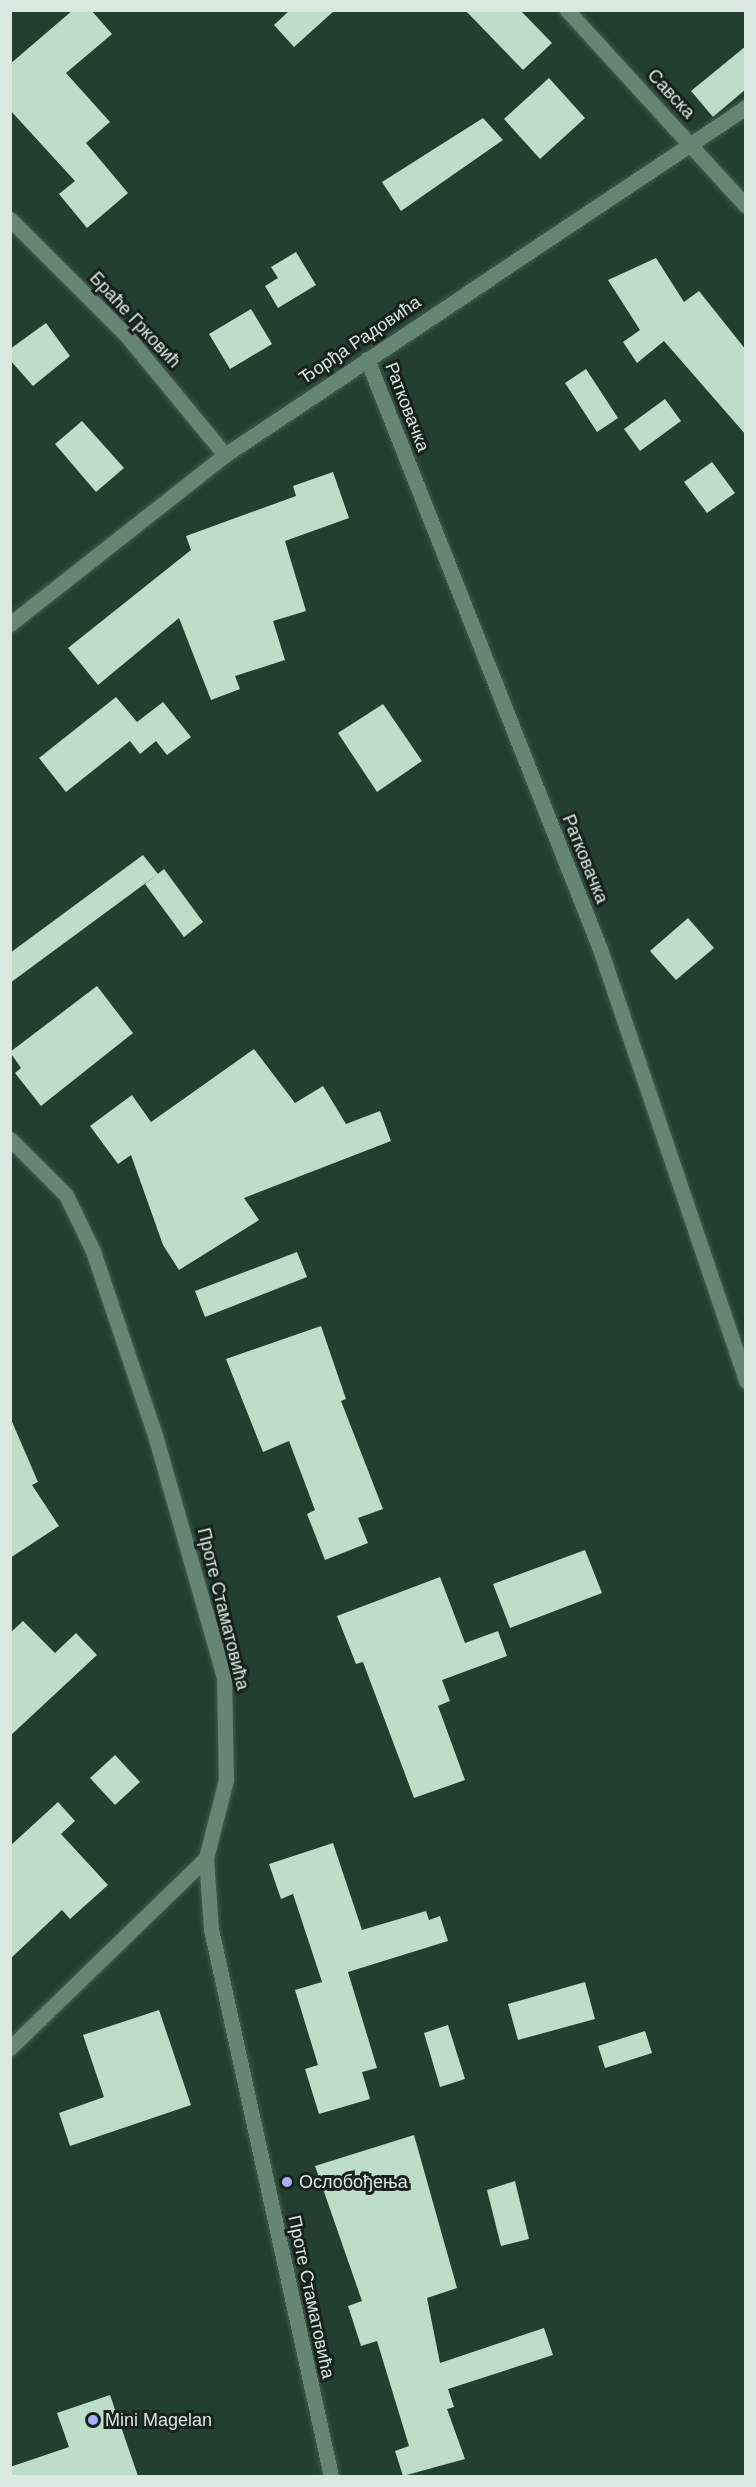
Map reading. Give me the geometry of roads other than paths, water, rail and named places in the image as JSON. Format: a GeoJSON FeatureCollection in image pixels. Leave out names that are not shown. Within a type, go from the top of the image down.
{"type":"FeatureCollection","features":[{"type":"Feature","properties":{"kind":"street","name":"Савска"},"geometry":{"type":"LineString","coordinates":[[567,10],[746,206]]}},
{"type":"Feature","properties":{"kind":"street","name":"Ђорђа Радовића"},"geometry":{"type":"LineString","coordinates":[[10,624],[225,454],[746,106]]}},
{"type":"Feature","properties":{"kind":"street","name":"Браће Грковић"},"geometry":{"type":"LineString","coordinates":[[10,219],[127,336],[225,454]]}},
{"type":"Feature","properties":{"kind":"street","name":"Ратковачка"},"geometry":{"type":"LineString","coordinates":[[367,359],[600,949],[746,1381]]}},
{"type":"Feature","properties":{"kind":"street","name":"Проте Стаматовића"},"geometry":{"type":"LineString","coordinates":[[10,1139],[66,1195],[93,1251],[155,1435],[221,1667],[228,1744],[206,1858],[221,1979],[332,2476]]}},
{"type":"Feature","properties":{"kind":"street"},"geometry":{"type":"LineString","coordinates":[[10,2048],[206,1858]]}},
{"type":"Feature","properties":{"kind":"place","name":"Ослобођења"},"geometry":{"type":"Point","coordinates":[287,2182]}},
{"type":"Feature","properties":{"kind":"place","name":"Mini Magelan"},"geometry":{"type":"Point","coordinates":[93,2420]}}]}
